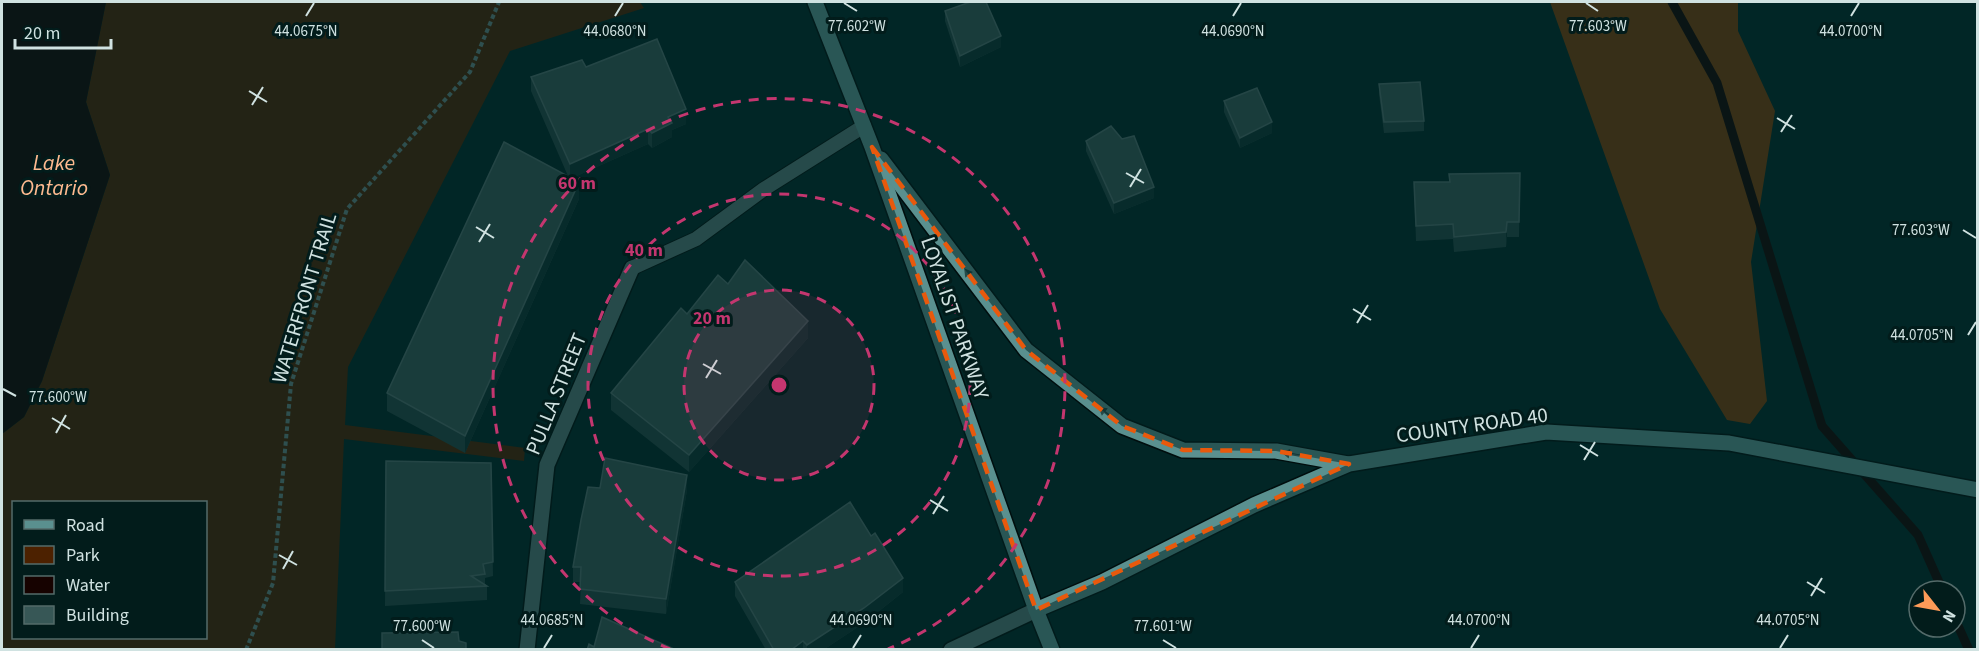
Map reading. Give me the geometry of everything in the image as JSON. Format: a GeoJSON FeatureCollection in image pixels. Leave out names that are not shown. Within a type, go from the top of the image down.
{"type":"FeatureCollection","features":[{"type":"Feature","properties":{"kind":"main road","name":"LOYALIST PARKWAY"},"geometry":{"type":"LineString","coordinates":[[815,2],[872,147],[1052,650]]}},
{"type":"Feature","properties":{"kind":"main road"},"geometry":{"type":"LineString","coordinates":[[872,147],[1026,350],[1122,426],[1184,450],[1276,451],[1349,464]]}},
{"type":"Feature","properties":{"kind":"main road","name":"COUNTY ROAD 40"},"geometry":{"type":"LineString","coordinates":[[1036,609],[1102,582],[1254,505],[1349,464],[1546,432],[1729,443],[1977,490]]}},
{"type":"Feature","properties":{"kind":"street","name":"PULLA STREET"},"geometry":{"type":"LineString","coordinates":[[527,650],[547,465],[632,268]]}},
{"type":"Feature","properties":{"kind":"street"},"geometry":{"type":"LineString","coordinates":[[951,650],[1036,609]]}},
{"type":"Feature","properties":{"kind":"lane"},"geometry":{"type":"LineString","coordinates":[[632,268],[696,239],[764,189],[864,126]]}},
{"type":"Feature","properties":{"kind":"path","name":"WATERFRONT TRAIL"},"geometry":{"type":"LineString","coordinates":[[246,650],[273,583],[291,384],[347,209],[470,72],[499,2]]}},
{"type":"Feature","properties":{"kind":"highlighted area"},"geometry":{"type":"Polygon","coordinates":[[[872,147],[1026,350],[1122,426],[1183,450],[1276,451],[1349,464],[1036,610],[872,147]]]}},
{"type":"Feature","properties":{"kind":"green space"},"geometry":{"type":"Polygon","coordinates":[[[106,2],[640,2],[644,8],[510,51],[348,367],[345,425],[525,448],[524,461],[344,439],[335,649],[2,650],[2,434],[24,417],[42,381],[110,175],[86,102],[106,2]]]}},
{"type":"Feature","properties":{"kind":"shaded area"},"geometry":{"type":"Polygon","coordinates":[[[1550,2],[1738,2],[1738,31],[1775,111],[1751,262],[1767,401],[1750,424],[1727,420],[1660,309],[1550,2]]]}},
{"type":"Feature","properties":{"kind":"water","name":"Lake Ontario"},"geometry":{"type":"Polygon","coordinates":[[[2,2],[106,2],[86,102],[110,175],[42,381],[24,417],[2,434],[2,2]]]}},
{"type":"Feature","properties":{"kind":"building"},"geometry":{"type":"Polygon","coordinates":[[[970,2],[986,2],[1001,36],[960,56],[945,11],[970,2]]]}},
{"type":"Feature","properties":{"kind":"building"},"geometry":{"type":"Polygon","coordinates":[[[657,39],[686,109],[668,117],[672,123],[652,133],[648,129],[570,164],[531,77],[582,60],[586,67],[657,39]]]}},
{"type":"Feature","properties":{"kind":"building"},"geometry":{"type":"Polygon","coordinates":[[[1420,82],[1424,121],[1384,122],[1379,84],[1420,82]]]}},
{"type":"Feature","properties":{"kind":"building"},"geometry":{"type":"Polygon","coordinates":[[[1257,88],[1272,122],[1240,138],[1224,101],[1257,88]]]}},
{"type":"Feature","properties":{"kind":"building"},"geometry":{"type":"Polygon","coordinates":[[[1111,126],[1122,139],[1134,136],[1154,187],[1114,203],[1086,141],[1111,126]]]}},
{"type":"Feature","properties":{"kind":"building"},"geometry":{"type":"Polygon","coordinates":[[[504,142],[579,182],[465,436],[387,393],[504,142]]]}},
{"type":"Feature","properties":{"kind":"building"},"geometry":{"type":"Polygon","coordinates":[[[1520,173],[1519,222],[1507,222],[1506,232],[1454,237],[1453,224],[1416,226],[1414,182],[1450,182],[1449,174],[1520,173]]]}},
{"type":"Feature","properties":{"kind":"building"},"geometry":{"type":"Polygon","coordinates":[[[745,260],[808,321],[689,455],[611,393],[681,308],[687,314],[718,275],[728,284],[745,260]]]}},
{"type":"Feature","properties":{"kind":"building"},"geometry":{"type":"Polygon","coordinates":[[[605,458],[687,475],[666,599],[580,589],[581,567],[573,567],[581,520],[588,487],[600,488],[605,458]]]}},
{"type":"Feature","properties":{"kind":"building"},"geometry":{"type":"Polygon","coordinates":[[[386,461],[491,463],[493,562],[483,564],[485,574],[471,576],[487,586],[385,591],[386,461]]]}},
{"type":"Feature","properties":{"kind":"building"},"geometry":{"type":"Polygon","coordinates":[[[850,502],[871,536],[875,533],[903,578],[864,608],[807,645],[803,641],[791,650],[774,650],[735,582],[850,502]]]}},
{"type":"Feature","properties":{"kind":"building"},"geometry":{"type":"Polygon","coordinates":[[[602,617],[676,650],[587,650],[589,644],[594,647],[602,617]]]}},
{"type":"Feature","properties":{"kind":"building"},"geometry":{"type":"Polygon","coordinates":[[[458,632],[459,641],[466,643],[466,650],[382,650],[382,633],[458,632]]]}},
{"type":"Feature","properties":{"kind":"waterway"},"geometry":{"type":"LineString","coordinates":[[1672,2],[1717,83],[1822,426],[1918,535],[1938,579]]}},
{"type":"Feature","properties":{"kind":"waterway"},"geometry":{"type":"LineString","coordinates":[[1964,639],[1969,650]]}}]}
